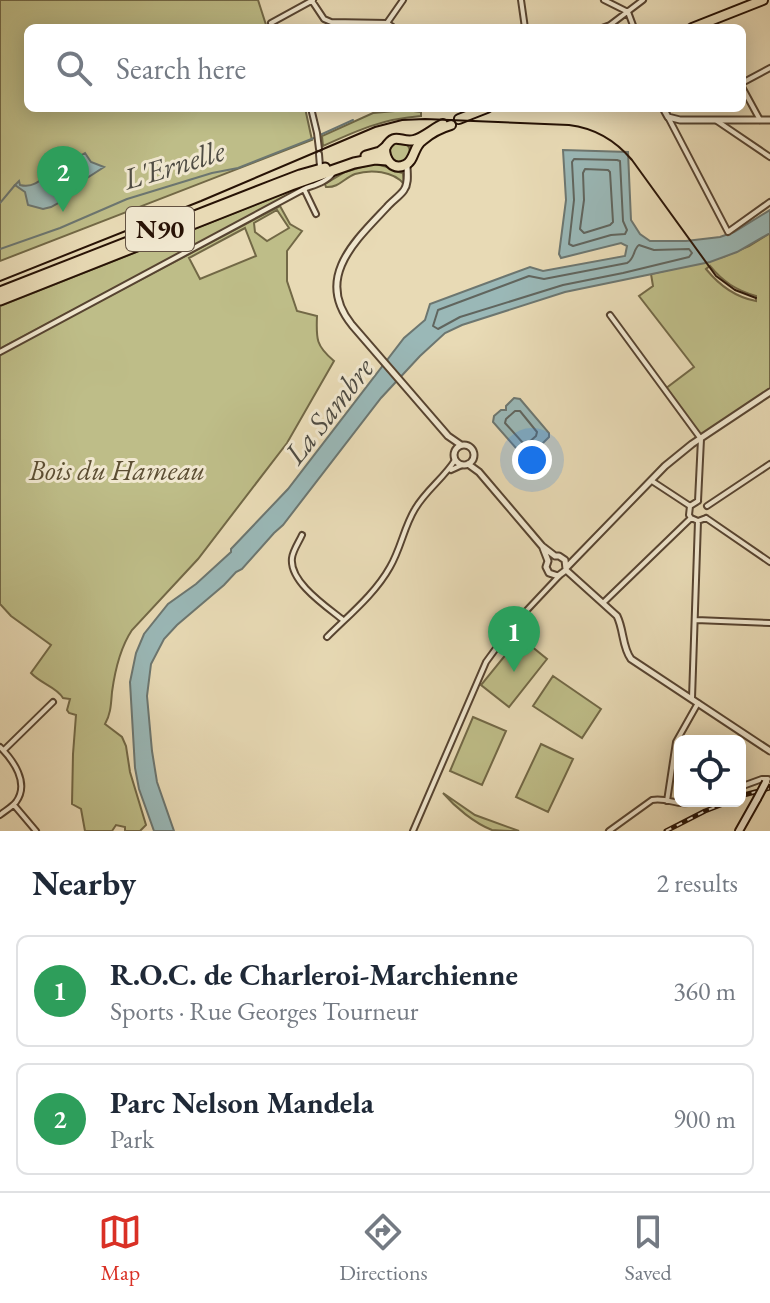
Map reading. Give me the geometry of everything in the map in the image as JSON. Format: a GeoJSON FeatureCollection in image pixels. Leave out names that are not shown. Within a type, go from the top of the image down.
{"type":"FeatureCollection","features":[{"type":"Feature","properties":{"kind":"highway","name":"N90"},"geometry":{"type":"LineString","coordinates":[[0,300],[312,181],[385,148]]}},
{"type":"Feature","properties":{"kind":"highway","name":"N90"},"geometry":{"type":"LineString","coordinates":[[0,292],[287,180],[312,181],[354,163],[387,160]]}},
{"type":"Feature","properties":{"kind":"main road"},"geometry":{"type":"LineString","coordinates":[[710,24],[763,0]]}},
{"type":"Feature","properties":{"kind":"main road","name":"N90"},"geometry":{"type":"LineString","coordinates":[[385,148],[394,139],[416,139],[481,112]]}},
{"type":"Feature","properties":{"kind":"main road","name":"N90"},"geometry":{"type":"LineString","coordinates":[[405,168],[415,147],[423,139],[456,122]]}},
{"type":"Feature","properties":{"kind":"main road"},"geometry":{"type":"LineString","coordinates":[[405,139],[413,153]]}},
{"type":"Feature","properties":{"kind":"main road"},"geometry":{"type":"LineString","coordinates":[[385,148],[387,160],[392,165],[405,168]]}},
{"type":"Feature","properties":{"kind":"main road"},"geometry":{"type":"LineString","coordinates":[[739,831],[768,779]]}},
{"type":"Feature","properties":{"kind":"street"},"geometry":{"type":"LineString","coordinates":[[294,0],[299,8]]}},
{"type":"Feature","properties":{"kind":"street"},"geometry":{"type":"LineString","coordinates":[[274,24],[312,0],[324,19],[331,22],[387,23],[403,0]]}},
{"type":"Feature","properties":{"kind":"street"},"geometry":{"type":"LineString","coordinates":[[521,0],[524,24]]}},
{"type":"Feature","properties":{"kind":"street"},"geometry":{"type":"LineString","coordinates":[[604,0],[628,12],[632,24]]}},
{"type":"Feature","properties":{"kind":"street"},"geometry":{"type":"LineString","coordinates":[[611,24],[643,0]]}},
{"type":"Feature","properties":{"kind":"street"},"geometry":{"type":"LineString","coordinates":[[746,83],[770,68]]}},
{"type":"Feature","properties":{"kind":"street"},"geometry":{"type":"LineString","coordinates":[[746,93],[760,120]]}},
{"type":"Feature","properties":{"kind":"street"},"geometry":{"type":"LineString","coordinates":[[312,112],[319,152],[312,181],[316,214]]}},
{"type":"Feature","properties":{"kind":"street"},"geometry":{"type":"LineString","coordinates":[[665,112],[728,232],[770,202]]}},
{"type":"Feature","properties":{"kind":"street"},"geometry":{"type":"LineString","coordinates":[[668,117],[680,120],[770,120]]}},
{"type":"Feature","properties":{"kind":"street"},"geometry":{"type":"LineString","coordinates":[[717,121],[770,157]]}},
{"type":"Feature","properties":{"kind":"street"},"geometry":{"type":"LineString","coordinates":[[405,168],[404,190],[344,258],[338,276],[338,298],[352,325],[448,436],[472,448],[475,454],[468,463],[448,471]]}},
{"type":"Feature","properties":{"kind":"street"},"geometry":{"type":"LineString","coordinates":[[0,352],[312,181]]}},
{"type":"Feature","properties":{"kind":"street"},"geometry":{"type":"LineString","coordinates":[[610,315],[701,439],[698,501]]}},
{"type":"Feature","properties":{"kind":"street"},"geometry":{"type":"LineString","coordinates":[[413,831],[486,662],[513,625],[665,466],[770,392]]}},
{"type":"Feature","properties":{"kind":"street"},"geometry":{"type":"LineString","coordinates":[[327,637],[384,578],[413,512],[455,460],[455,450],[448,436]]}},
{"type":"Feature","properties":{"kind":"street"},"geometry":{"type":"LineString","coordinates":[[455,450],[461,445]]}},
{"type":"Feature","properties":{"kind":"street"},"geometry":{"type":"LineString","coordinates":[[455,460],[468,463],[479,472],[542,546],[564,560],[566,569],[617,616],[626,653],[631,659],[770,751]]}},
{"type":"Feature","properties":{"kind":"street"},"geometry":{"type":"LineString","coordinates":[[707,506],[770,464]]}},
{"type":"Feature","properties":{"kind":"street"},"geometry":{"type":"LineString","coordinates":[[651,480],[690,506]]}},
{"type":"Feature","properties":{"kind":"street"},"geometry":{"type":"LineString","coordinates":[[698,501],[690,506],[688,511],[691,518],[698,521],[706,518]]}},
{"type":"Feature","properties":{"kind":"street"},"geometry":{"type":"LineString","coordinates":[[698,501],[707,506]]}},
{"type":"Feature","properties":{"kind":"street"},"geometry":{"type":"LineString","coordinates":[[706,518],[707,506]]}},
{"type":"Feature","properties":{"kind":"street"},"geometry":{"type":"LineString","coordinates":[[603,603],[691,518]]}},
{"type":"Feature","properties":{"kind":"street"},"geometry":{"type":"LineString","coordinates":[[706,518],[770,562]]}},
{"type":"Feature","properties":{"kind":"street"},"geometry":{"type":"LineString","coordinates":[[667,801],[676,742],[695,702],[698,521]]}},
{"type":"Feature","properties":{"kind":"street"},"geometry":{"type":"LineString","coordinates":[[302,535],[292,555],[295,576],[311,594],[343,620]]}},
{"type":"Feature","properties":{"kind":"street"},"geometry":{"type":"LineString","coordinates":[[542,546],[548,561]]}},
{"type":"Feature","properties":{"kind":"street"},"geometry":{"type":"LineString","coordinates":[[564,560],[579,555]]}},
{"type":"Feature","properties":{"kind":"street"},"geometry":{"type":"LineString","coordinates":[[548,587],[550,574],[546,567],[555,556]]}},
{"type":"Feature","properties":{"kind":"street"},"geometry":{"type":"LineString","coordinates":[[550,574],[559,576]]}},
{"type":"Feature","properties":{"kind":"street"},"geometry":{"type":"LineString","coordinates":[[695,620],[770,623]]}},
{"type":"Feature","properties":{"kind":"street"},"geometry":{"type":"LineString","coordinates":[[0,815],[14,805],[19,796],[21,779],[15,765],[2,749],[53,702]]}},
{"type":"Feature","properties":{"kind":"street"},"geometry":{"type":"LineString","coordinates":[[746,785],[768,779]]}},
{"type":"Feature","properties":{"kind":"street"},"geometry":{"type":"LineString","coordinates":[[609,831],[652,800],[674,802]]}},
{"type":"Feature","properties":{"kind":"street"},"geometry":{"type":"LineString","coordinates":[[14,805],[36,831]]}},
{"type":"Feature","properties":{"kind":"green space"},"geometry":{"type":"Polygon","coordinates":[[[0,0],[258,0],[266,24],[24,24],[24,112],[306,112],[312,140],[0,261],[0,0]]]}},
{"type":"Feature","properties":{"kind":"green space"},"geometry":{"type":"Polygon","coordinates":[[[421,112],[421,116],[370,126],[323,146],[322,136],[373,113],[421,112]]]}},
{"type":"Feature","properties":{"kind":"green space"},"geometry":{"type":"Polygon","coordinates":[[[399,141],[407,144],[410,152],[407,160],[399,163],[391,160],[388,152],[391,144],[399,141]]]}},
{"type":"Feature","properties":{"kind":"green space"},"geometry":{"type":"Polygon","coordinates":[[[372,164],[403,173],[404,184],[388,174],[368,172],[355,174],[326,187],[325,184],[345,172],[372,164]]]}},
{"type":"Feature","properties":{"kind":"green space"},"geometry":{"type":"Polygon","coordinates":[[[306,186],[0,349],[0,306],[306,186]]]}},
{"type":"Feature","properties":{"kind":"green space","name":"Bois du Hameau"},"geometry":{"type":"Polygon","coordinates":[[[280,206],[290,224],[302,231],[287,251],[287,281],[297,311],[317,316],[318,342],[334,361],[287,443],[198,559],[132,630],[119,660],[105,724],[122,737],[126,746],[130,772],[146,825],[140,831],[125,831],[125,827],[116,825],[112,831],[85,831],[81,809],[72,804],[76,715],[67,710],[70,699],[63,698],[31,673],[51,645],[11,616],[0,604],[0,354],[280,206]],[[277,210],[254,223],[255,232],[267,241],[289,228],[277,210]],[[245,228],[189,258],[200,279],[256,256],[245,228]]]}},
{"type":"Feature","properties":{"kind":"green space"},"geometry":{"type":"Polygon","coordinates":[[[770,233],[770,392],[701,439],[665,389],[694,367],[639,296],[653,286],[651,274],[723,257],[770,233]],[[710,266],[706,269],[728,290],[756,301],[756,296],[730,285],[710,266]]]}},
{"type":"Feature","properties":{"kind":"green space"},"geometry":{"type":"Polygon","coordinates":[[[520,637],[547,659],[509,707],[481,685],[520,637]]]}},
{"type":"Feature","properties":{"kind":"green space"},"geometry":{"type":"Polygon","coordinates":[[[553,676],[601,709],[582,738],[533,706],[553,676]]]}},
{"type":"Feature","properties":{"kind":"green space"},"geometry":{"type":"Polygon","coordinates":[[[473,717],[506,731],[482,785],[450,771],[473,717]]]}},
{"type":"Feature","properties":{"kind":"green space"},"geometry":{"type":"Polygon","coordinates":[[[541,744],[573,759],[548,812],[516,797],[541,744]]]}},
{"type":"Feature","properties":{"kind":"green space"},"geometry":{"type":"Polygon","coordinates":[[[443,793],[475,815],[519,831],[485,827],[465,814],[443,793]]]}},
{"type":"Feature","properties":{"kind":"water"},"geometry":{"type":"Polygon","coordinates":[[[563,150],[628,152],[631,220],[640,234],[650,241],[720,237],[770,210],[770,233],[737,252],[710,262],[565,292],[462,325],[445,333],[420,356],[381,398],[283,525],[242,569],[164,639],[151,664],[147,696],[157,782],[174,831],[154,831],[135,768],[130,682],[144,634],[168,604],[231,552],[288,489],[404,338],[425,320],[430,304],[530,267],[543,271],[625,256],[627,246],[621,243],[561,258],[566,200],[563,150]]]}},
{"type":"Feature","properties":{"kind":"water"},"geometry":{"type":"Polygon","coordinates":[[[85,153],[91,162],[104,167],[64,193],[60,202],[51,207],[43,209],[28,205],[25,192],[15,185],[19,181],[20,185],[32,185],[60,164],[85,153]]]}},
{"type":"Feature","properties":{"kind":"water"},"geometry":{"type":"Polygon","coordinates":[[[514,398],[520,399],[549,433],[541,445],[536,444],[536,450],[526,456],[493,422],[494,416],[506,410],[514,398]]]}},
{"type":"Feature","properties":{"kind":"waterway","name":"L'Ernelle"},"geometry":{"type":"LineString","coordinates":[[320,135],[353,120]]}},
{"type":"Feature","properties":{"kind":"waterway","name":"L'Ernelle"},"geometry":{"type":"LineString","coordinates":[[0,249],[60,228],[127,199],[238,168],[314,138]]}},
{"type":"Feature","properties":{"kind":"waterway"},"geometry":{"type":"LineString","coordinates":[[0,203],[15,185]]}},
{"type":"Feature","properties":{"kind":"tram line"},"geometry":{"type":"LineString","coordinates":[[0,281],[375,127],[402,120],[425,119],[569,125],[604,136],[632,160],[716,276],[735,290],[756,298]]}},
{"type":"Feature","properties":{"kind":"railway"},"geometry":{"type":"LineString","coordinates":[[746,794],[770,788]]}},
{"type":"Feature","properties":{"kind":"railway"},"geometry":{"type":"LineString","coordinates":[[666,831],[715,807]]}},
{"type":"Feature","properties":{"kind":"place","name":"Parc Nelson Mandela"},"geometry":{"type":"Point","coordinates":[63,212]}},
{"type":"Feature","properties":{"kind":"place","name":"R.O.C. de Charleroi-Marchienne"},"geometry":{"type":"Point","coordinates":[514,672]}},
{"type":"Feature","properties":{"kind":"water label","name":"La Sambre"},"geometry":{"type":"Point","coordinates":[329,411]}}]}
